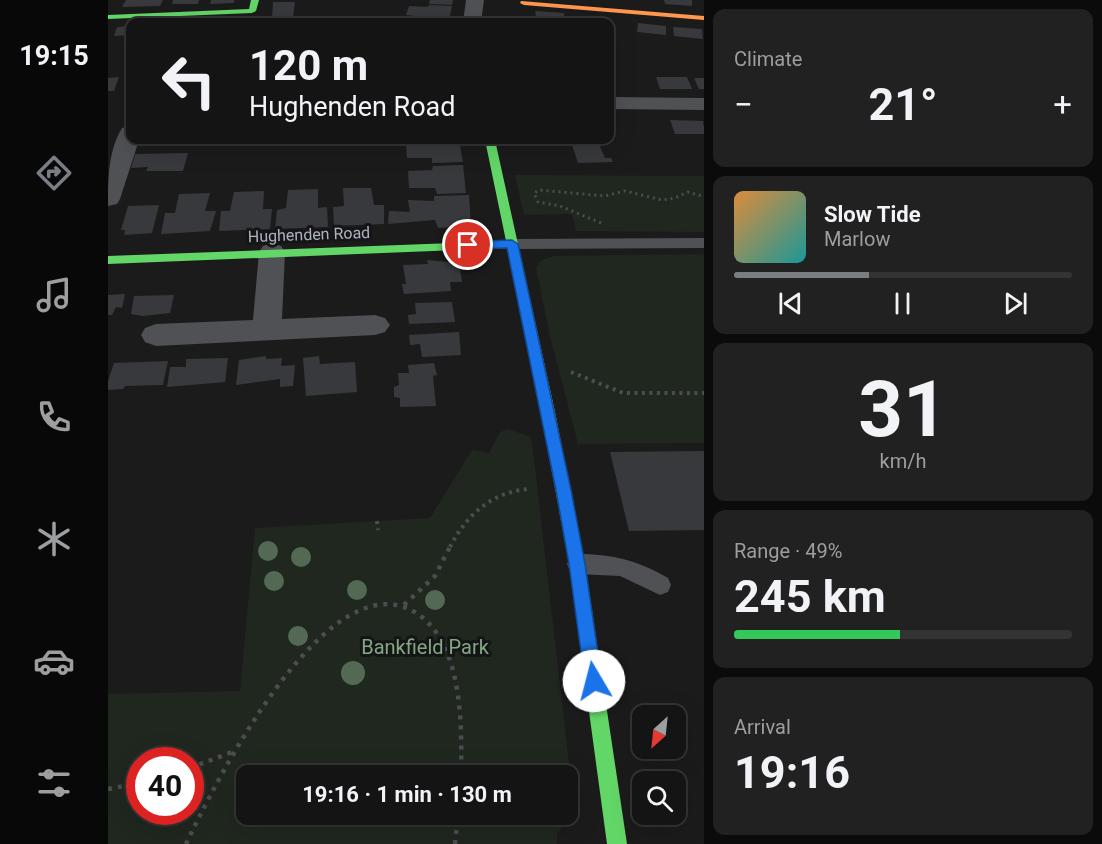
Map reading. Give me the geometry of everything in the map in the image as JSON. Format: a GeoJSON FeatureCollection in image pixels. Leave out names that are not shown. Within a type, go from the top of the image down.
{"type":"FeatureCollection","features":[{"type":"Feature","properties":{"kind":"street"},"geometry":{"type":"LineString","coordinates":[[473,18],[475,0]]}},
{"type":"Feature","properties":{"kind":"street"},"geometry":{"type":"LineString","coordinates":[[524,3],[704,18]]}},
{"type":"Feature","properties":{"kind":"street"},"geometry":{"type":"LineString","coordinates":[[108,17],[252,10]]}},
{"type":"Feature","properties":{"kind":"street"},"geometry":{"type":"LineString","coordinates":[[614,103],[704,104]]}},
{"type":"Feature","properties":{"kind":"street"},"geometry":{"type":"LineString","coordinates":[[108,199],[126,144]]}},
{"type":"Feature","properties":{"kind":"street"},"geometry":{"type":"LineString","coordinates":[[491,144],[537,358],[577,564],[617,844]]}},
{"type":"Feature","properties":{"kind":"street","name":"Hughenden Road"},"geometry":{"type":"LineString","coordinates":[[108,260],[512,244]]}},
{"type":"Feature","properties":{"kind":"street"},"geometry":{"type":"LineString","coordinates":[[267,328],[272,252]]}},
{"type":"Feature","properties":{"kind":"street"},"geometry":{"type":"LineString","coordinates":[[156,335],[267,328],[375,325]]}},
{"type":"Feature","properties":{"kind":"lane"},"geometry":{"type":"LineString","coordinates":[[512,244],[704,243]]}},
{"type":"Feature","properties":{"kind":"lane"},"geometry":{"type":"LineString","coordinates":[[577,564],[614,563],[636,570],[660,585]]}},
{"type":"Feature","properties":{"kind":"path"},"geometry":{"type":"LineString","coordinates":[[603,225],[598,220],[569,209],[538,202],[534,193],[539,190],[612,196],[625,191],[662,200],[691,192],[704,197]]}},
{"type":"Feature","properties":{"kind":"path"},"geometry":{"type":"LineString","coordinates":[[537,358],[624,393],[704,393]]}},
{"type":"Feature","properties":{"kind":"path"},"geometry":{"type":"LineString","coordinates":[[404,605],[436,574],[466,523],[480,507],[496,495],[519,489],[563,490]]}},
{"type":"Feature","properties":{"kind":"path"},"geometry":{"type":"LineString","coordinates":[[377,521],[378,530]]}},
{"type":"Feature","properties":{"kind":"path"},"geometry":{"type":"LineString","coordinates":[[186,844],[236,750],[274,692],[308,650],[327,632],[365,610],[385,605],[404,605],[416,610],[434,626],[447,656],[458,702],[462,731],[461,765]]}},
{"type":"Feature","properties":{"kind":"path"},"geometry":{"type":"LineString","coordinates":[[204,763],[236,750]]}},
{"type":"Feature","properties":{"kind":"path"},"geometry":{"type":"LineString","coordinates":[[108,789],[126,786]]}},
{"type":"Feature","properties":{"kind":"path"},"geometry":{"type":"LineString","coordinates":[[455,844],[457,825]]}},
{"type":"Feature","properties":{"kind":"green space"},"geometry":{"type":"Polygon","coordinates":[[[515,175],[704,176],[704,232],[576,231],[572,214],[524,215],[515,175]]]}},
{"type":"Feature","properties":{"kind":"green space"},"geometry":{"type":"Polygon","coordinates":[[[704,254],[704,443],[578,444],[550,336],[536,268],[540,261],[553,256],[704,254]]]}},
{"type":"Feature","properties":{"kind":"green space","name":"Bankfield Park"},"geometry":{"type":"Polygon","coordinates":[[[508,429],[531,437],[569,765],[236,765],[236,825],[563,825],[557,835],[557,844],[108,844],[108,694],[240,691],[255,528],[430,518],[472,450],[489,453],[500,432],[508,429]]]}},
{"type":"Feature","properties":{"kind":"building"},"geometry":{"type":"Polygon","coordinates":[[[126,0],[163,0],[160,6],[122,7],[126,0]]]}},
{"type":"Feature","properties":{"kind":"building"},"geometry":{"type":"Polygon","coordinates":[[[173,0],[199,0],[198,4],[172,4],[173,0]]]}},
{"type":"Feature","properties":{"kind":"building"},"geometry":{"type":"Polygon","coordinates":[[[211,0],[234,0],[234,3],[210,4],[211,0]]]}},
{"type":"Feature","properties":{"kind":"building"},"geometry":{"type":"Polygon","coordinates":[[[430,0],[453,0],[452,5],[429,4],[430,0]]]}},
{"type":"Feature","properties":{"kind":"building"},"geometry":{"type":"Polygon","coordinates":[[[664,0],[692,0],[692,6],[665,4],[664,0]]]}},
{"type":"Feature","properties":{"kind":"building"},"geometry":{"type":"Polygon","coordinates":[[[273,2],[295,2],[293,18],[272,18],[273,2]]]}},
{"type":"Feature","properties":{"kind":"building"},"geometry":{"type":"Polygon","coordinates":[[[429,5],[452,6],[449,18],[406,15],[409,6],[427,7],[429,5]]]}},
{"type":"Feature","properties":{"kind":"building"},"geometry":{"type":"Polygon","coordinates":[[[535,11],[564,13],[564,18],[536,18],[535,11]]]}},
{"type":"Feature","properties":{"kind":"building"},"geometry":{"type":"Polygon","coordinates":[[[638,23],[666,26],[666,35],[637,32],[638,23]]]}},
{"type":"Feature","properties":{"kind":"building"},"geometry":{"type":"Polygon","coordinates":[[[126,26],[126,35],[114,36],[117,27],[126,26]]]}},
{"type":"Feature","properties":{"kind":"building"},"geometry":{"type":"Polygon","coordinates":[[[673,27],[702,29],[703,39],[674,36],[673,27]]]}},
{"type":"Feature","properties":{"kind":"building"},"geometry":{"type":"Polygon","coordinates":[[[119,77],[114,91],[108,91],[108,78],[119,77]]]}},
{"type":"Feature","properties":{"kind":"building"},"geometry":{"type":"Polygon","coordinates":[[[656,77],[687,77],[692,89],[660,89],[656,77]]]}},
{"type":"Feature","properties":{"kind":"building"},"geometry":{"type":"Polygon","coordinates":[[[694,78],[704,78],[704,89],[699,89],[694,78]]]}},
{"type":"Feature","properties":{"kind":"building"},"geometry":{"type":"Polygon","coordinates":[[[670,120],[703,121],[704,134],[675,134],[670,120]]]}},
{"type":"Feature","properties":{"kind":"building"},"geometry":{"type":"Polygon","coordinates":[[[406,144],[460,144],[463,162],[432,163],[432,158],[407,158],[406,144]]]}},
{"type":"Feature","properties":{"kind":"building"},"geometry":{"type":"Polygon","coordinates":[[[572,144],[599,144],[605,158],[611,158],[613,162],[578,163],[572,144]]]}},
{"type":"Feature","properties":{"kind":"building"},"geometry":{"type":"Polygon","coordinates":[[[188,153],[183,171],[146,171],[148,167],[131,168],[135,154],[188,153]]]}},
{"type":"Feature","properties":{"kind":"building"},"geometry":{"type":"Polygon","coordinates":[[[463,165],[466,193],[437,194],[435,188],[409,188],[408,171],[432,170],[433,166],[463,165]]]}},
{"type":"Feature","properties":{"kind":"building"},"geometry":{"type":"Polygon","coordinates":[[[343,188],[371,188],[374,205],[384,205],[384,224],[334,226],[333,207],[344,206],[343,188]]]}},
{"type":"Feature","properties":{"kind":"building"},"geometry":{"type":"Polygon","coordinates":[[[318,189],[318,208],[327,207],[328,227],[275,229],[277,210],[286,208],[288,190],[318,189]]]}},
{"type":"Feature","properties":{"kind":"building"},"geometry":{"type":"Polygon","coordinates":[[[264,191],[263,209],[272,209],[270,229],[219,231],[221,211],[230,211],[234,192],[264,191]]]}},
{"type":"Feature","properties":{"kind":"building"},"geometry":{"type":"Polygon","coordinates":[[[210,193],[205,211],[216,211],[210,231],[161,234],[165,213],[175,213],[179,194],[210,193]]]}},
{"type":"Feature","properties":{"kind":"building"},"geometry":{"type":"Polygon","coordinates":[[[469,195],[471,226],[438,228],[435,220],[388,224],[389,211],[410,212],[408,200],[434,201],[434,196],[469,195]]]}},
{"type":"Feature","properties":{"kind":"building"},"geometry":{"type":"Polygon","coordinates":[[[159,205],[152,233],[124,235],[125,230],[121,230],[128,206],[159,205]]]}},
{"type":"Feature","properties":{"kind":"building"},"geometry":{"type":"Polygon","coordinates":[[[427,260],[459,263],[462,282],[450,282],[451,291],[404,294],[402,284],[406,284],[403,265],[428,264],[427,260]]]}},
{"type":"Feature","properties":{"kind":"building"},"geometry":{"type":"Polygon","coordinates":[[[125,294],[122,308],[116,307],[112,315],[108,315],[108,295],[125,294]]]}},
{"type":"Feature","properties":{"kind":"building"},"geometry":{"type":"Polygon","coordinates":[[[174,295],[170,313],[143,316],[131,314],[134,296],[174,295]]]}},
{"type":"Feature","properties":{"kind":"building"},"geometry":{"type":"Polygon","coordinates":[[[452,302],[455,322],[409,324],[408,315],[416,314],[415,303],[452,302]]]}},
{"type":"Feature","properties":{"kind":"building"},"geometry":{"type":"Polygon","coordinates":[[[459,332],[461,355],[422,357],[420,344],[410,345],[409,335],[459,332]]]}},
{"type":"Feature","properties":{"kind":"building"},"geometry":{"type":"Polygon","coordinates":[[[266,356],[266,359],[282,358],[281,366],[295,365],[293,386],[280,387],[280,379],[236,385],[239,360],[266,356]]]}},
{"type":"Feature","properties":{"kind":"building"},"geometry":{"type":"Polygon","coordinates":[[[319,356],[320,364],[355,362],[357,392],[306,396],[303,358],[319,356]]]}},
{"type":"Feature","properties":{"kind":"building"},"geometry":{"type":"Polygon","coordinates":[[[228,358],[225,382],[167,387],[170,367],[186,367],[186,359],[228,358]]]}},
{"type":"Feature","properties":{"kind":"building"},"geometry":{"type":"Polygon","coordinates":[[[168,361],[163,385],[125,386],[123,389],[108,390],[108,381],[114,363],[168,361]]]}},
{"type":"Feature","properties":{"kind":"building"},"geometry":{"type":"Polygon","coordinates":[[[434,363],[437,375],[433,376],[436,406],[400,407],[400,398],[394,397],[394,387],[399,385],[398,373],[409,373],[408,365],[434,363]]]}},
{"type":"Feature","properties":{"kind":"building"},"geometry":{"type":"Polygon","coordinates":[[[704,451],[704,530],[629,531],[610,452],[704,451]]]}},
{"type":"Feature","properties":{"kind":"traffic: fast"},"geometry":{"type":"LineString","coordinates":[[108,17],[252,11],[255,0]]}},
{"type":"Feature","properties":{"kind":"traffic: fast"},"geometry":{"type":"LineString","coordinates":[[491,144],[548,412],[577,564],[617,844]]}},
{"type":"Feature","properties":{"kind":"traffic: fast"},"geometry":{"type":"LineString","coordinates":[[108,260],[512,244]]}},
{"type":"Feature","properties":{"kind":"traffic: slow"},"geometry":{"type":"LineString","coordinates":[[524,3],[704,18]]}},
{"type":"Feature","properties":{"kind":"route"},"geometry":{"type":"LineString","coordinates":[[468,245],[512,244],[548,412],[577,564],[594,681]]}}]}
